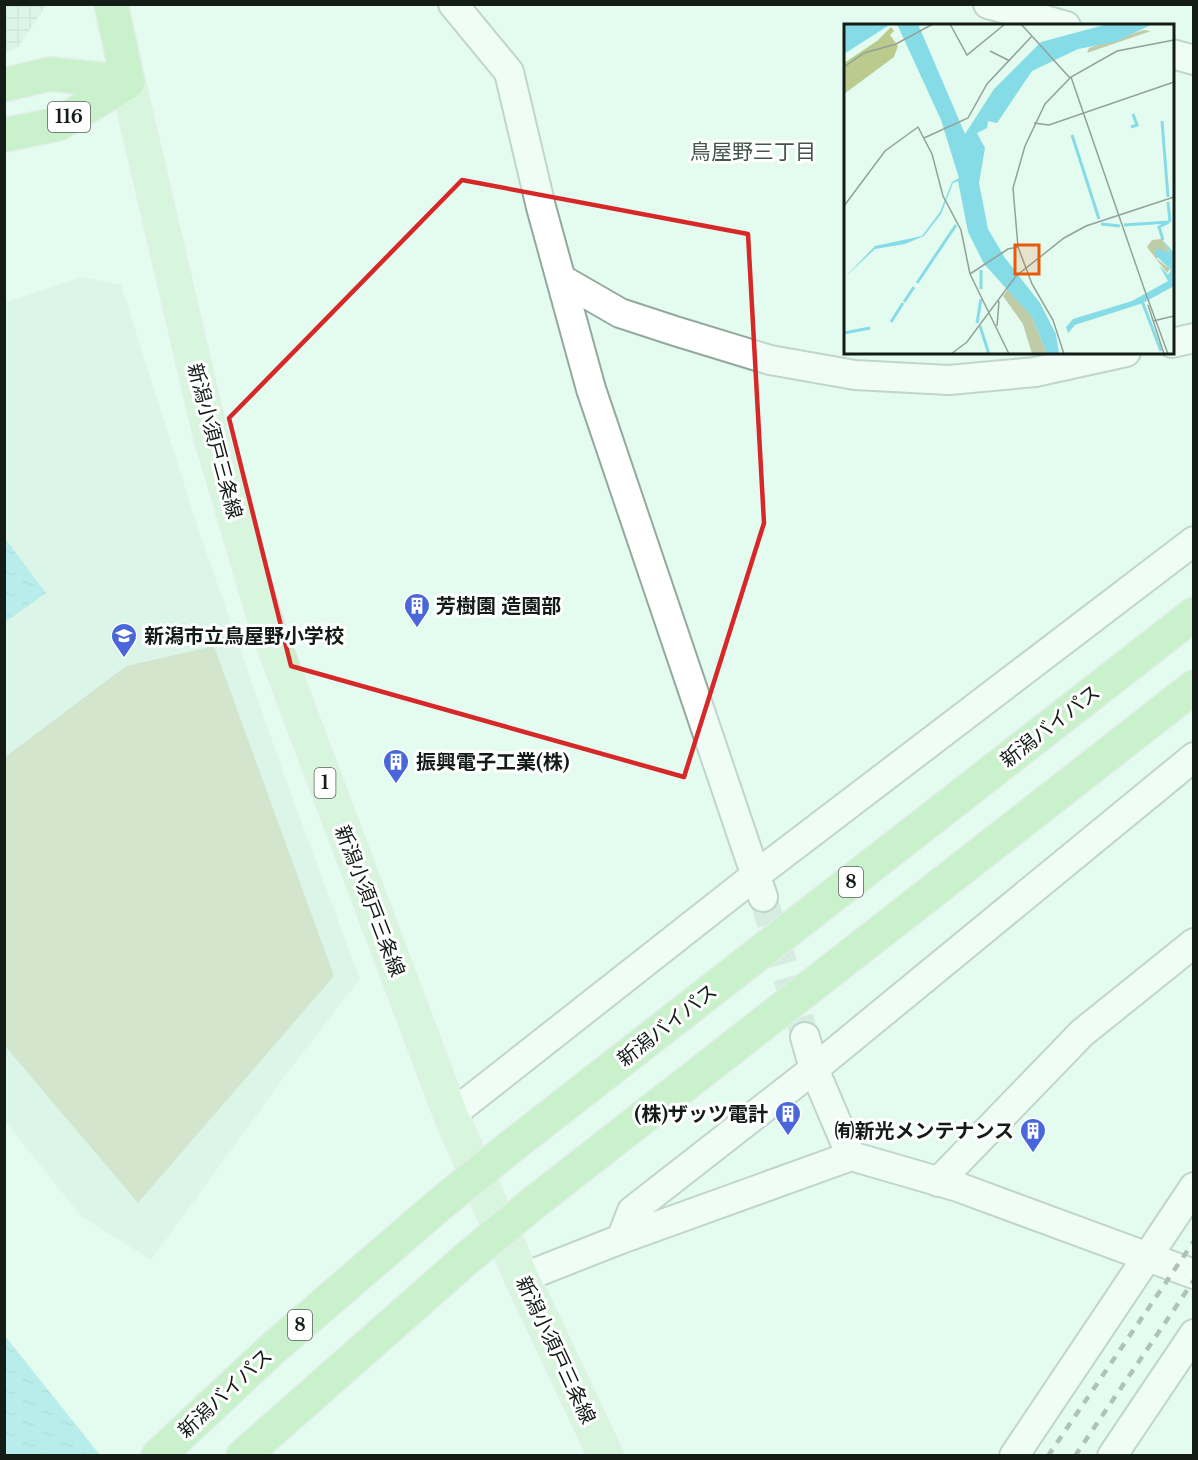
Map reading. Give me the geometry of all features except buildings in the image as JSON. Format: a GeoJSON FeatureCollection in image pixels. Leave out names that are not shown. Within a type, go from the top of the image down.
{"type":"FeatureCollection","features":[{"type":"Feature","properties":{"kind":"highway"},"geometry":{"type":"LineString","coordinates":[[111,4],[128,82]]}},
{"type":"Feature","properties":{"kind":"highway","name":"116"},"geometry":{"type":"LineString","coordinates":[[4,85],[50,74],[128,82]]}},
{"type":"Feature","properties":{"kind":"highway","name":"116"},"geometry":{"type":"LineString","coordinates":[[4,135],[58,124],[128,82]]}},
{"type":"Feature","properties":{"kind":"highway","name":"新潟バイパス"},"geometry":{"type":"LineString","coordinates":[[161,1452],[270,1351],[439,1205],[508,1149],[1194,614]]}},
{"type":"Feature","properties":{"kind":"highway"},"geometry":{"type":"LineString","coordinates":[[243,1455],[531,1205],[1194,687]]}},
{"type":"Feature","properties":{"kind":"main road","name":"新潟小須戸三条線"},"geometry":{"type":"LineString","coordinates":[[128,82],[210,433],[269,632],[451,1114],[522,1278],[606,1455]]}},
{"type":"Feature","properties":{"kind":"street"},"geometry":{"type":"LineString","coordinates":[[453,4],[509,72],[591,389],[759,886]]}},
{"type":"Feature","properties":{"kind":"street"},"geometry":{"type":"LineString","coordinates":[[988,4],[1059,24]]}},
{"type":"Feature","properties":{"kind":"street"},"geometry":{"type":"LineString","coordinates":[[1174,54],[1194,60]]}},
{"type":"Feature","properties":{"kind":"street"},"geometry":{"type":"LineString","coordinates":[[561,279],[620,313],[675,331],[770,360],[855,375],[949,380],[1035,372],[1117,354]]}},
{"type":"Feature","properties":{"kind":"street"},"geometry":{"type":"LineString","coordinates":[[1174,343],[1194,338]]}},
{"type":"Feature","properties":{"kind":"street"},"geometry":{"type":"LineString","coordinates":[[451,1114],[759,886],[1194,541]]}},
{"type":"Feature","properties":{"kind":"street"},"geometry":{"type":"LineString","coordinates":[[621,1239],[632,1211],[814,1069],[1194,757]]}},
{"type":"Feature","properties":{"kind":"street"},"geometry":{"type":"LineString","coordinates":[[938,1182],[1082,1033],[1194,943]]}},
{"type":"Feature","properties":{"kind":"street"},"geometry":{"type":"LineString","coordinates":[[805,1037],[814,1069],[851,1156]]}},
{"type":"Feature","properties":{"kind":"street"},"geometry":{"type":"LineString","coordinates":[[522,1278],[621,1239],[851,1156],[938,1182],[1194,1275]]}},
{"type":"Feature","properties":{"kind":"street"},"geometry":{"type":"LineString","coordinates":[[1014,1455],[1194,1187]]}},
{"type":"Feature","properties":{"kind":"street"},"geometry":{"type":"LineString","coordinates":[[1112,1455],[1194,1334]]}},
{"type":"Feature","properties":{"kind":"highlighted area"},"geometry":{"type":"Polygon","coordinates":[[[462,180],[748,234],[764,523],[684,777],[291,666],[229,418],[462,180]]]}},
{"type":"Feature","properties":{"kind":"shaded area"},"geometry":{"type":"Polygon","coordinates":[[[4,5],[46,5],[18,47],[5,53],[4,5]]]}},
{"type":"Feature","properties":{"kind":"shaded area","name":"新潟市立鳥屋野小学校"},"geometry":{"type":"Polygon","coordinates":[[[82,277],[121,285],[198,528],[289,789],[360,979],[290,1069],[151,1260],[81,1216],[5,1121],[4,303],[82,277]]]}},
{"type":"Feature","properties":{"kind":"shaded area"},"geometry":{"type":"Polygon","coordinates":[[[214,646],[334,976],[138,1203],[5,1046],[5,757],[126,666],[214,646]]]}},
{"type":"Feature","properties":{"kind":"water"},"geometry":{"type":"Polygon","coordinates":[[[4,537],[46,593],[5,622],[4,621],[4,537]]]}},
{"type":"Feature","properties":{"kind":"water"},"geometry":{"type":"Polygon","coordinates":[[[5,1336],[100,1455],[5,1455],[5,1336]]]}},
{"type":"Feature","properties":{"kind":"tunnel"},"geometry":{"type":"LineString","coordinates":[[763,897],[805,1037]]}},
{"type":"Feature","properties":{"kind":"railway"},"geometry":{"type":"LineString","coordinates":[[1048,1456],[1194,1241]]}},
{"type":"Feature","properties":{"kind":"railway"},"geometry":{"type":"LineString","coordinates":[[1075,1456],[1194,1280]]}},
{"type":"Feature","properties":{"kind":"place","name":"芳樹園 造園部"},"geometry":{"type":"Point","coordinates":[417,629]}},
{"type":"Feature","properties":{"kind":"place","name":"新潟市立鳥屋野小学校"},"geometry":{"type":"Point","coordinates":[124,659]}},
{"type":"Feature","properties":{"kind":"place","name":"振興電子工業(株)"},"geometry":{"type":"Point","coordinates":[396,785]}},
{"type":"Feature","properties":{"kind":"place","name":"(株)ザッツ電計"},"geometry":{"type":"Point","coordinates":[788,1137]}},
{"type":"Feature","properties":{"kind":"place","name":"㈲新光メンテナンス"},"geometry":{"type":"Point","coordinates":[1033,1154]}},
{"type":"Feature","properties":{"kind":"district","name":"鳥屋野三丁目"},"geometry":{"type":"Point","coordinates":[753,152]}}]}
